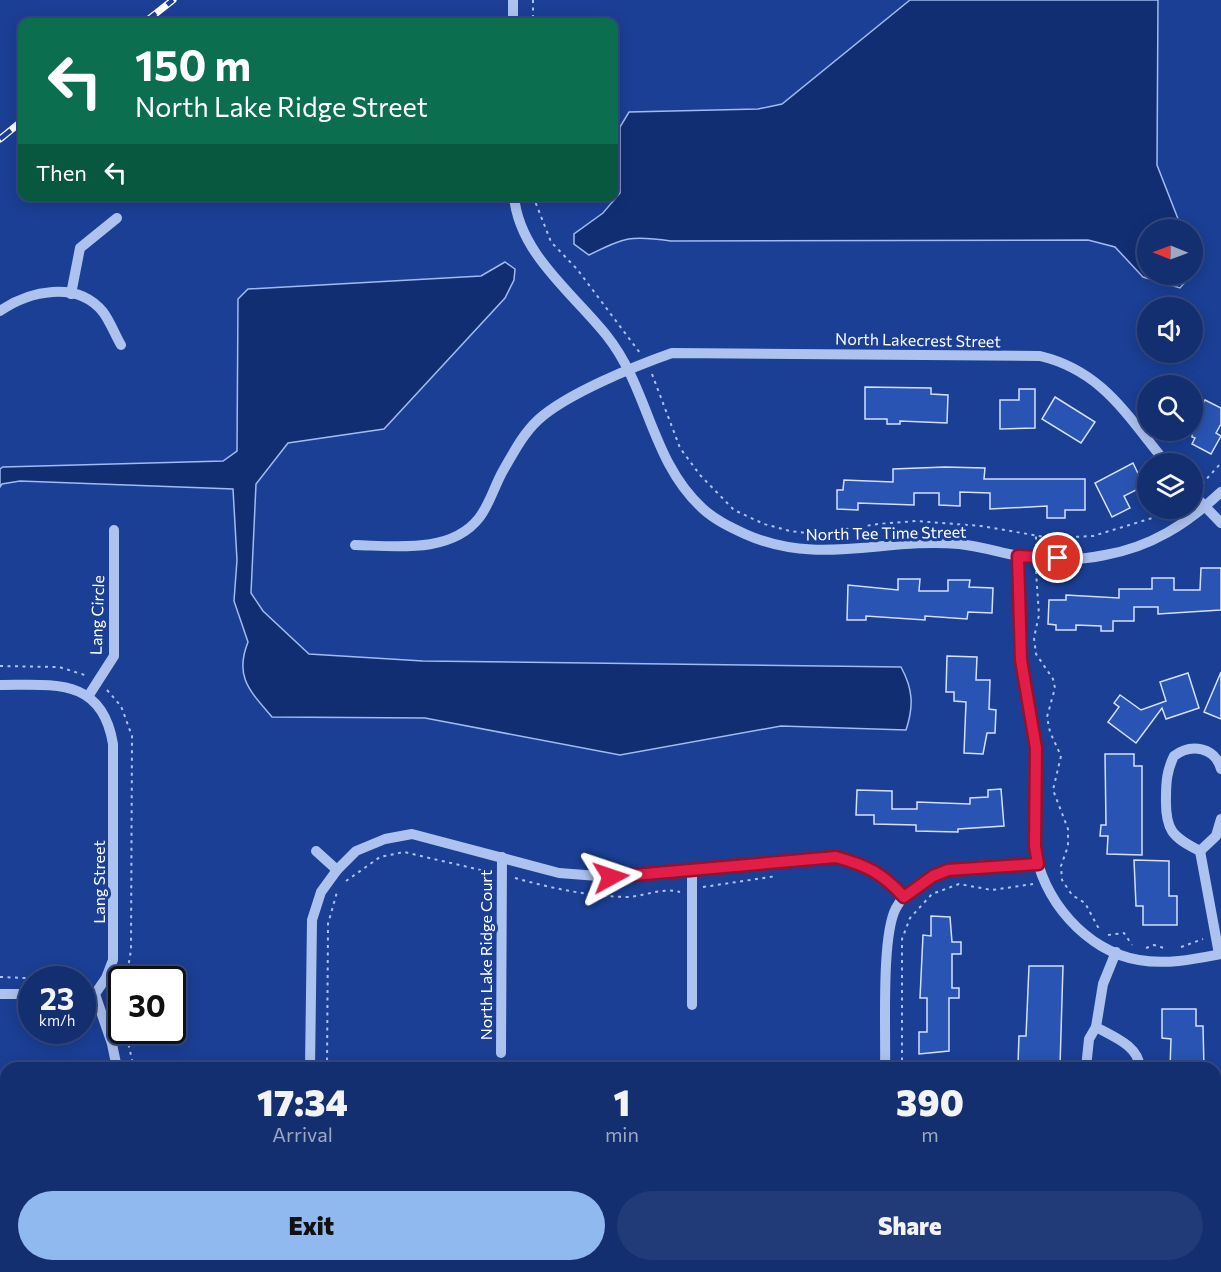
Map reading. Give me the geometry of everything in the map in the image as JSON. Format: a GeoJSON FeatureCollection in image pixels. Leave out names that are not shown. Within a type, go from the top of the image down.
{"type":"FeatureCollection","features":[{"type":"Feature","properties":{"kind":"street"},"geometry":{"type":"LineString","coordinates":[[513,0],[513,18]]}},
{"type":"Feature","properties":{"kind":"street","name":"North Tee Time Street"},"geometry":{"type":"LineString","coordinates":[[515,201],[524,233],[538,256],[608,337],[628,369],[657,444],[676,479],[702,508],[723,524],[758,540],[788,549],[824,552],[958,544],[1018,556],[1080,559],[1142,546],[1166,535],[1221,492]]}},
{"type":"Feature","properties":{"kind":"street"},"geometry":{"type":"LineString","coordinates":[[70,294],[80,248],[117,218]]}},
{"type":"Feature","properties":{"kind":"street"},"geometry":{"type":"LineString","coordinates":[[0,311],[18,298],[42,291],[70,294],[89,300],[103,312],[121,345]]}},
{"type":"Feature","properties":{"kind":"street","name":"North Lakecrest Street"},"geometry":{"type":"LineString","coordinates":[[355,545],[415,547],[439,542],[471,527],[481,516],[496,484],[524,437],[538,420],[556,407],[628,369],[672,353],[1040,356],[1061,361],[1094,379],[1158,453]]}},
{"type":"Feature","properties":{"kind":"street"},"geometry":{"type":"LineString","coordinates":[[1203,501],[1221,523]]}},
{"type":"Feature","properties":{"kind":"street","name":"Lang Circle"},"geometry":{"type":"LineString","coordinates":[[89,695],[114,656],[114,530]]}},
{"type":"Feature","properties":{"kind":"street"},"geometry":{"type":"LineString","coordinates":[[1018,556],[1021,660],[1036,748],[1035,846],[1038,864],[1051,896],[1072,922],[1093,940],[1138,960],[1163,962],[1220,954],[1200,851]]}},
{"type":"Feature","properties":{"kind":"street"},"geometry":{"type":"LineString","coordinates":[[0,686],[58,685],[89,695]]}},
{"type":"Feature","properties":{"kind":"street","name":"Lang Street"},"geometry":{"type":"LineString","coordinates":[[89,695],[110,722],[113,744],[113,960],[106,978],[96,993]]}},
{"type":"Feature","properties":{"kind":"street"},"geometry":{"type":"LineString","coordinates":[[1200,851],[1182,842],[1166,823],[1166,777],[1174,756],[1191,748],[1202,749],[1213,754],[1221,769]]}},
{"type":"Feature","properties":{"kind":"street"},"geometry":{"type":"LineString","coordinates":[[1200,851],[1216,836],[1221,819]]}},
{"type":"Feature","properties":{"kind":"street"},"geometry":{"type":"LineString","coordinates":[[310,1062],[312,920],[321,892],[336,870],[356,851],[385,839],[412,834],[559,873],[594,876],[836,857],[863,864],[885,877],[904,897]]}},
{"type":"Feature","properties":{"kind":"street"},"geometry":{"type":"LineString","coordinates":[[316,852],[336,870]]}},
{"type":"Feature","properties":{"kind":"street","name":"North Lake Ridge Court"},"geometry":{"type":"LineString","coordinates":[[501,1053],[502,857]]}},
{"type":"Feature","properties":{"kind":"street"},"geometry":{"type":"LineString","coordinates":[[885,1062],[888,945],[896,909],[904,897],[933,876],[948,870],[1038,864]]}},
{"type":"Feature","properties":{"kind":"street"},"geometry":{"type":"LineString","coordinates":[[692,869],[692,1005]]}},
{"type":"Feature","properties":{"kind":"street"},"geometry":{"type":"LineString","coordinates":[[1087,1062],[1089,1039],[1096,1028],[1103,984],[1116,952]]}},
{"type":"Feature","properties":{"kind":"street"},"geometry":{"type":"LineString","coordinates":[[0,994],[18,994]]}},
{"type":"Feature","properties":{"kind":"street"},"geometry":{"type":"LineString","coordinates":[[96,997],[116,1062]]}},
{"type":"Feature","properties":{"kind":"street"},"geometry":{"type":"LineString","coordinates":[[1096,1028],[1132,1049],[1139,1062]]}},
{"type":"Feature","properties":{"kind":"path"},"geometry":{"type":"LineString","coordinates":[[532,0],[533,18]]}},
{"type":"Feature","properties":{"kind":"path"},"geometry":{"type":"LineString","coordinates":[[535,201],[551,243],[577,269],[635,344],[646,363],[680,448],[700,475],[734,510],[764,524],[814,534],[878,524],[916,521],[981,526],[1051,538],[1093,536],[1149,519]]}},
{"type":"Feature","properties":{"kind":"path"},"geometry":{"type":"LineString","coordinates":[[1203,482],[1221,463]]}},
{"type":"Feature","properties":{"kind":"path"},"geometry":{"type":"LineString","coordinates":[[1036,535],[1039,615],[1034,638],[1035,654],[1053,679],[1055,688],[1047,717],[1050,732],[1060,756],[1053,790],[1068,829],[1068,846],[1061,866],[1062,880],[1072,895],[1085,903],[1102,934],[1124,933],[1133,946]]}},
{"type":"Feature","properties":{"kind":"path"},"geometry":{"type":"LineString","coordinates":[[902,1062],[902,939],[910,918],[932,894],[959,884],[992,890],[1045,882]]}},
{"type":"Feature","properties":{"kind":"path"},"geometry":{"type":"LineString","coordinates":[[1144,949],[1154,945],[1174,950],[1187,943],[1216,937]]}},
{"type":"Feature","properties":{"kind":"path"},"geometry":{"type":"LineString","coordinates":[[0,977],[18,978]]}},
{"type":"Feature","properties":{"kind":"path"},"geometry":{"type":"LineString","coordinates":[[128,1044],[132,1062]]}},
{"type":"Feature","properties":{"kind":"water"},"geometry":{"type":"Polygon","coordinates":[[[910,0],[1158,0],[1157,165],[1178,219],[1137,219],[1137,271],[1115,247],[1088,240],[671,241],[637,238],[611,244],[589,255],[574,244],[574,234],[603,213],[613,201],[618,201],[620,127],[629,112],[758,109],[782,104],[910,0]]]}},
{"type":"Feature","properties":{"kind":"water"},"geometry":{"type":"Polygon","coordinates":[[[505,262],[515,269],[514,280],[505,298],[384,429],[288,443],[256,484],[251,593],[263,611],[309,654],[423,661],[901,667],[911,698],[906,730],[781,726],[620,755],[425,718],[272,717],[251,691],[244,674],[244,654],[248,642],[234,601],[237,560],[233,489],[20,481],[2,484],[0,487],[0,469],[3,467],[223,461],[237,451],[238,299],[248,289],[481,276],[505,262]]]}},
{"type":"Feature","properties":{"kind":"building"},"geometry":{"type":"Polygon","coordinates":[[[865,387],[931,388],[931,394],[948,395],[947,423],[900,421],[900,424],[887,424],[887,419],[865,419],[865,387]]]}},
{"type":"Feature","properties":{"kind":"building"},"geometry":{"type":"Polygon","coordinates":[[[1019,389],[1035,389],[1035,428],[1000,429],[1000,400],[1019,400],[1019,389]]]}},
{"type":"Feature","properties":{"kind":"building"},"geometry":{"type":"Polygon","coordinates":[[[1055,397],[1095,422],[1081,443],[1042,419],[1055,397]]]}},
{"type":"Feature","properties":{"kind":"building"},"geometry":{"type":"Polygon","coordinates":[[[1205,400],[1221,408],[1221,424],[1216,433],[1221,436],[1211,454],[1192,444],[1194,441],[1203,441],[1203,404],[1205,400]]]}},
{"type":"Feature","properties":{"kind":"building"},"geometry":{"type":"Polygon","coordinates":[[[1133,463],[1137,471],[1137,490],[1124,496],[1130,508],[1112,517],[1095,483],[1133,463]]]}},
{"type":"Feature","properties":{"kind":"building"},"geometry":{"type":"Polygon","coordinates":[[[985,468],[984,479],[1085,479],[1085,510],[1065,510],[1065,518],[1047,518],[1047,506],[990,509],[990,493],[960,492],[960,506],[939,505],[939,493],[914,493],[914,505],[858,503],[858,510],[837,509],[837,490],[843,490],[844,480],[893,482],[893,469],[985,468]]]}},
{"type":"Feature","properties":{"kind":"building"},"geometry":{"type":"Polygon","coordinates":[[[1201,568],[1221,568],[1221,610],[1158,614],[1158,607],[1134,607],[1134,621],[1113,621],[1113,631],[1101,631],[1101,626],[1076,625],[1076,630],[1056,630],[1056,625],[1048,624],[1049,600],[1066,600],[1066,595],[1119,598],[1119,589],[1152,589],[1152,578],[1174,578],[1174,590],[1200,590],[1201,568]]]}},
{"type":"Feature","properties":{"kind":"building"},"geometry":{"type":"Polygon","coordinates":[[[898,579],[920,579],[919,591],[948,591],[948,580],[970,580],[969,587],[993,588],[992,613],[968,612],[967,619],[925,616],[925,620],[866,616],[866,620],[847,620],[848,585],[898,590],[898,579]]]}},
{"type":"Feature","properties":{"kind":"building"},"geometry":{"type":"Polygon","coordinates":[[[947,656],[977,657],[976,680],[990,680],[989,709],[996,710],[995,733],[987,733],[983,754],[964,753],[966,702],[954,701],[954,692],[946,692],[947,656]]]}},
{"type":"Feature","properties":{"kind":"building"},"geometry":{"type":"Polygon","coordinates":[[[1221,672],[1221,719],[1204,712],[1221,672]]]}},
{"type":"Feature","properties":{"kind":"building"},"geometry":{"type":"Polygon","coordinates":[[[1188,673],[1199,708],[1166,719],[1162,708],[1136,743],[1108,722],[1119,707],[1114,703],[1120,695],[1141,710],[1166,701],[1160,682],[1188,673]]]}},
{"type":"Feature","properties":{"kind":"building"},"geometry":{"type":"Polygon","coordinates":[[[1105,754],[1134,754],[1134,766],[1142,766],[1142,855],[1107,854],[1108,836],[1100,836],[1101,825],[1106,825],[1105,754]]]}},
{"type":"Feature","properties":{"kind":"building"},"geometry":{"type":"Polygon","coordinates":[[[1001,789],[1004,826],[958,829],[958,832],[916,831],[916,825],[874,824],[874,815],[856,815],[857,790],[892,791],[892,809],[917,809],[917,802],[970,804],[970,798],[988,797],[988,790],[1001,789]]]}},
{"type":"Feature","properties":{"kind":"building"},"geometry":{"type":"Polygon","coordinates":[[[1134,860],[1169,861],[1169,896],[1177,896],[1177,925],[1143,925],[1143,906],[1136,906],[1134,860]]]}},
{"type":"Feature","properties":{"kind":"building"},"geometry":{"type":"Polygon","coordinates":[[[931,916],[950,917],[952,942],[961,942],[961,954],[952,954],[952,988],[959,988],[959,998],[949,998],[949,1051],[919,1054],[919,1032],[927,1032],[927,998],[920,998],[923,935],[931,936],[931,916]]]}},
{"type":"Feature","properties":{"kind":"building"},"geometry":{"type":"Polygon","coordinates":[[[1029,966],[1063,966],[1060,1062],[1018,1062],[1019,1036],[1026,1036],[1029,966]]]}},
{"type":"Feature","properties":{"kind":"building"},"geometry":{"type":"Polygon","coordinates":[[[1162,1009],[1196,1009],[1196,1026],[1203,1026],[1204,1062],[1170,1062],[1171,1039],[1162,1038],[1162,1009]]]}},
{"type":"Feature","properties":{"kind":"railway"},"geometry":{"type":"LineString","coordinates":[[150,18],[173,0]]}},
{"type":"Feature","properties":{"kind":"railway"},"geometry":{"type":"LineString","coordinates":[[0,139],[18,124]]}},
{"type":"Feature","properties":{"kind":"route"},"geometry":{"type":"LineString","coordinates":[[611,877],[836,857],[863,864],[885,877],[904,897],[933,876],[948,870],[1038,864],[1035,846],[1038,788],[1036,748],[1021,660],[1018,556],[1058,558]]}}]}
